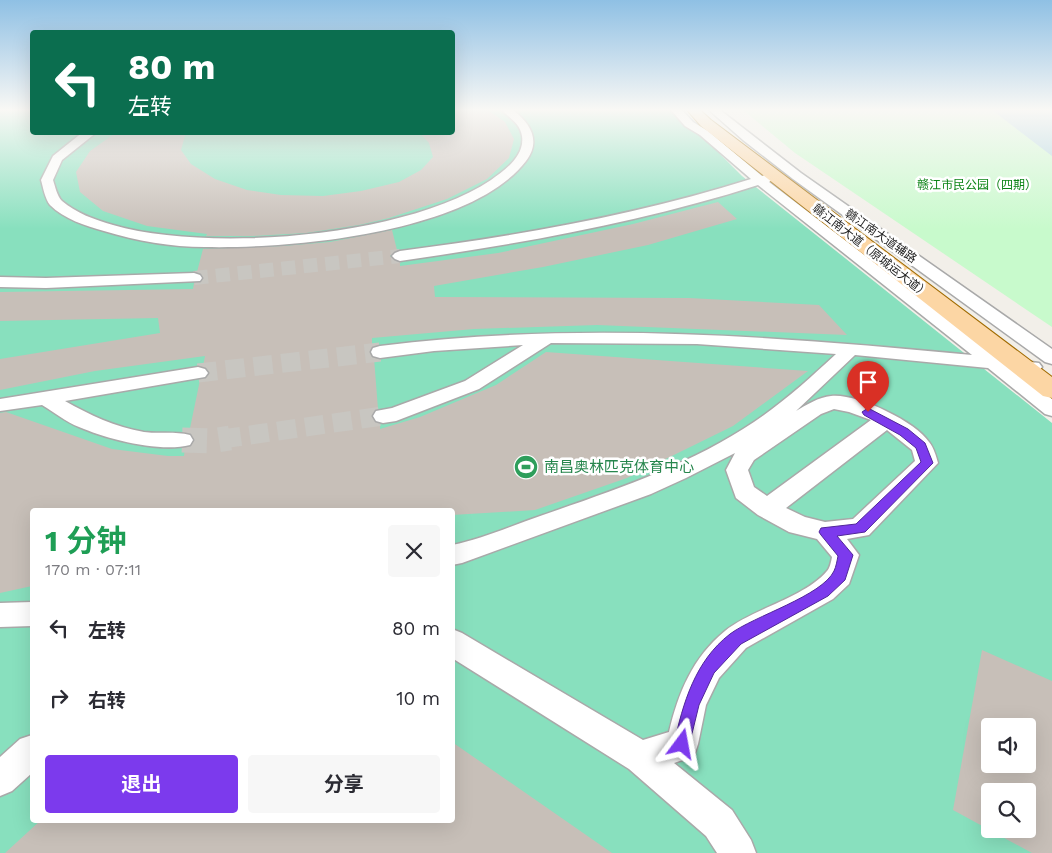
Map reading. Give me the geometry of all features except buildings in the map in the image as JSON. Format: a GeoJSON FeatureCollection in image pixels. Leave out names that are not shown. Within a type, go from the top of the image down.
{"type":"FeatureCollection","features":[{"type":"Feature","properties":{"kind":"main road","name":"赣江南大道（原城运大道）"},"geometry":{"type":"LineString","coordinates":[[739,150],[1052,390]]}},
{"type":"Feature","properties":{"kind":"main road","name":"赣江南大道（原城运大道）"},"geometry":{"type":"LineString","coordinates":[[744,150],[773,177],[1048,367]]}},
{"type":"Feature","properties":{"kind":"street"},"geometry":{"type":"LineString","coordinates":[[68,150],[58,158],[47,180],[55,202],[85,221],[136,236],[204,243],[299,240],[390,224],[443,209],[483,191],[511,172],[525,154],[526,150]]}},
{"type":"Feature","properties":{"kind":"street"},"geometry":{"type":"LineString","coordinates":[[730,150],[773,177],[992,363],[1052,409]]}},
{"type":"Feature","properties":{"kind":"street","name":"赣江南大道辅路"},"geometry":{"type":"LineString","coordinates":[[762,150],[1048,367]]}},
{"type":"Feature","properties":{"kind":"street"},"geometry":{"type":"LineString","coordinates":[[400,256],[481,245],[586,225],[721,193],[773,177]]}},
{"type":"Feature","properties":{"kind":"street"},"geometry":{"type":"LineString","coordinates":[[0,282],[194,278]]}},
{"type":"Feature","properties":{"kind":"street"},"geometry":{"type":"LineString","coordinates":[[380,352],[434,345],[547,338],[697,339],[851,349],[1048,367]]}},
{"type":"Feature","properties":{"kind":"street"},"geometry":{"type":"LineString","coordinates":[[383,416],[396,414],[472,385],[547,338]]}},
{"type":"Feature","properties":{"kind":"street"},"geometry":{"type":"LineString","coordinates":[[455,554],[462,553],[666,479],[752,442],[811,401],[851,349]]}},
{"type":"Feature","properties":{"kind":"street"},"geometry":{"type":"LineString","coordinates":[[0,405],[198,373]]}},
{"type":"Feature","properties":{"kind":"street"},"geometry":{"type":"LineString","coordinates":[[44,397],[85,422],[144,438],[182,440]]}},
{"type":"Feature","properties":{"kind":"street"},"geometry":{"type":"LineString","coordinates":[[752,442],[737,470],[744,492],[767,509],[798,525],[826,532],[860,528],[927,463],[921,446],[886,420],[850,404],[811,401]]}},
{"type":"Feature","properties":{"kind":"street"},"geometry":{"type":"LineString","coordinates":[[767,509],[886,420]]}},
{"type":"Feature","properties":{"kind":"street"},"geometry":{"type":"LineString","coordinates":[[642,757],[682,744],[691,704],[708,668],[736,639],[823,591],[840,576],[846,555],[826,532]]}},
{"type":"Feature","properties":{"kind":"street"},"geometry":{"type":"LineString","coordinates":[[0,615],[30,614]]}},
{"type":"Feature","properties":{"kind":"street"},"geometry":{"type":"LineString","coordinates":[[455,644],[642,757],[719,823],[738,853]]}},
{"type":"Feature","properties":{"kind":"street"},"geometry":{"type":"LineString","coordinates":[[0,779],[30,753]]}},
{"type":"Feature","properties":{"kind":"green space","name":"南昌奥林匹克体育中心"},"geometry":{"type":"Polygon","coordinates":[[[0,150],[716,150],[742,176],[1052,423],[1052,853],[0,853],[0,150]]]}},
{"type":"Feature","properties":{"kind":"green space","name":"赣江市民公园（四期）"},"geometry":{"type":"Polygon","coordinates":[[[791,150],[1052,150],[1052,327],[791,150]]]}},
{"type":"Feature","properties":{"kind":"water"},"geometry":{"type":"Polygon","coordinates":[[[1044,150],[1052,150],[1052,156],[1044,150]]]}},
{"type":"Feature","properties":{"kind":"tunnel"},"geometry":{"type":"LineString","coordinates":[[194,278],[400,256]]}},
{"type":"Feature","properties":{"kind":"tunnel"},"geometry":{"type":"LineString","coordinates":[[198,373],[380,352]]}},
{"type":"Feature","properties":{"kind":"tunnel"},"geometry":{"type":"LineString","coordinates":[[222,439],[383,416]]}},
{"type":"Feature","properties":{"kind":"tunnel"},"geometry":{"type":"LineString","coordinates":[[182,440],[211,441],[230,438]]}},
{"type":"Feature","properties":{"kind":"place","name":"南昌奥林匹克体育中心"},"geometry":{"type":"Point","coordinates":[526,467]}},
{"type":"Feature","properties":{"kind":"route"},"geometry":{"type":"LineString","coordinates":[[682,744],[691,704],[708,668],[736,639],[823,591],[840,576],[846,555],[826,532],[860,528],[927,463],[921,446],[886,420],[868,412]]}}]}
